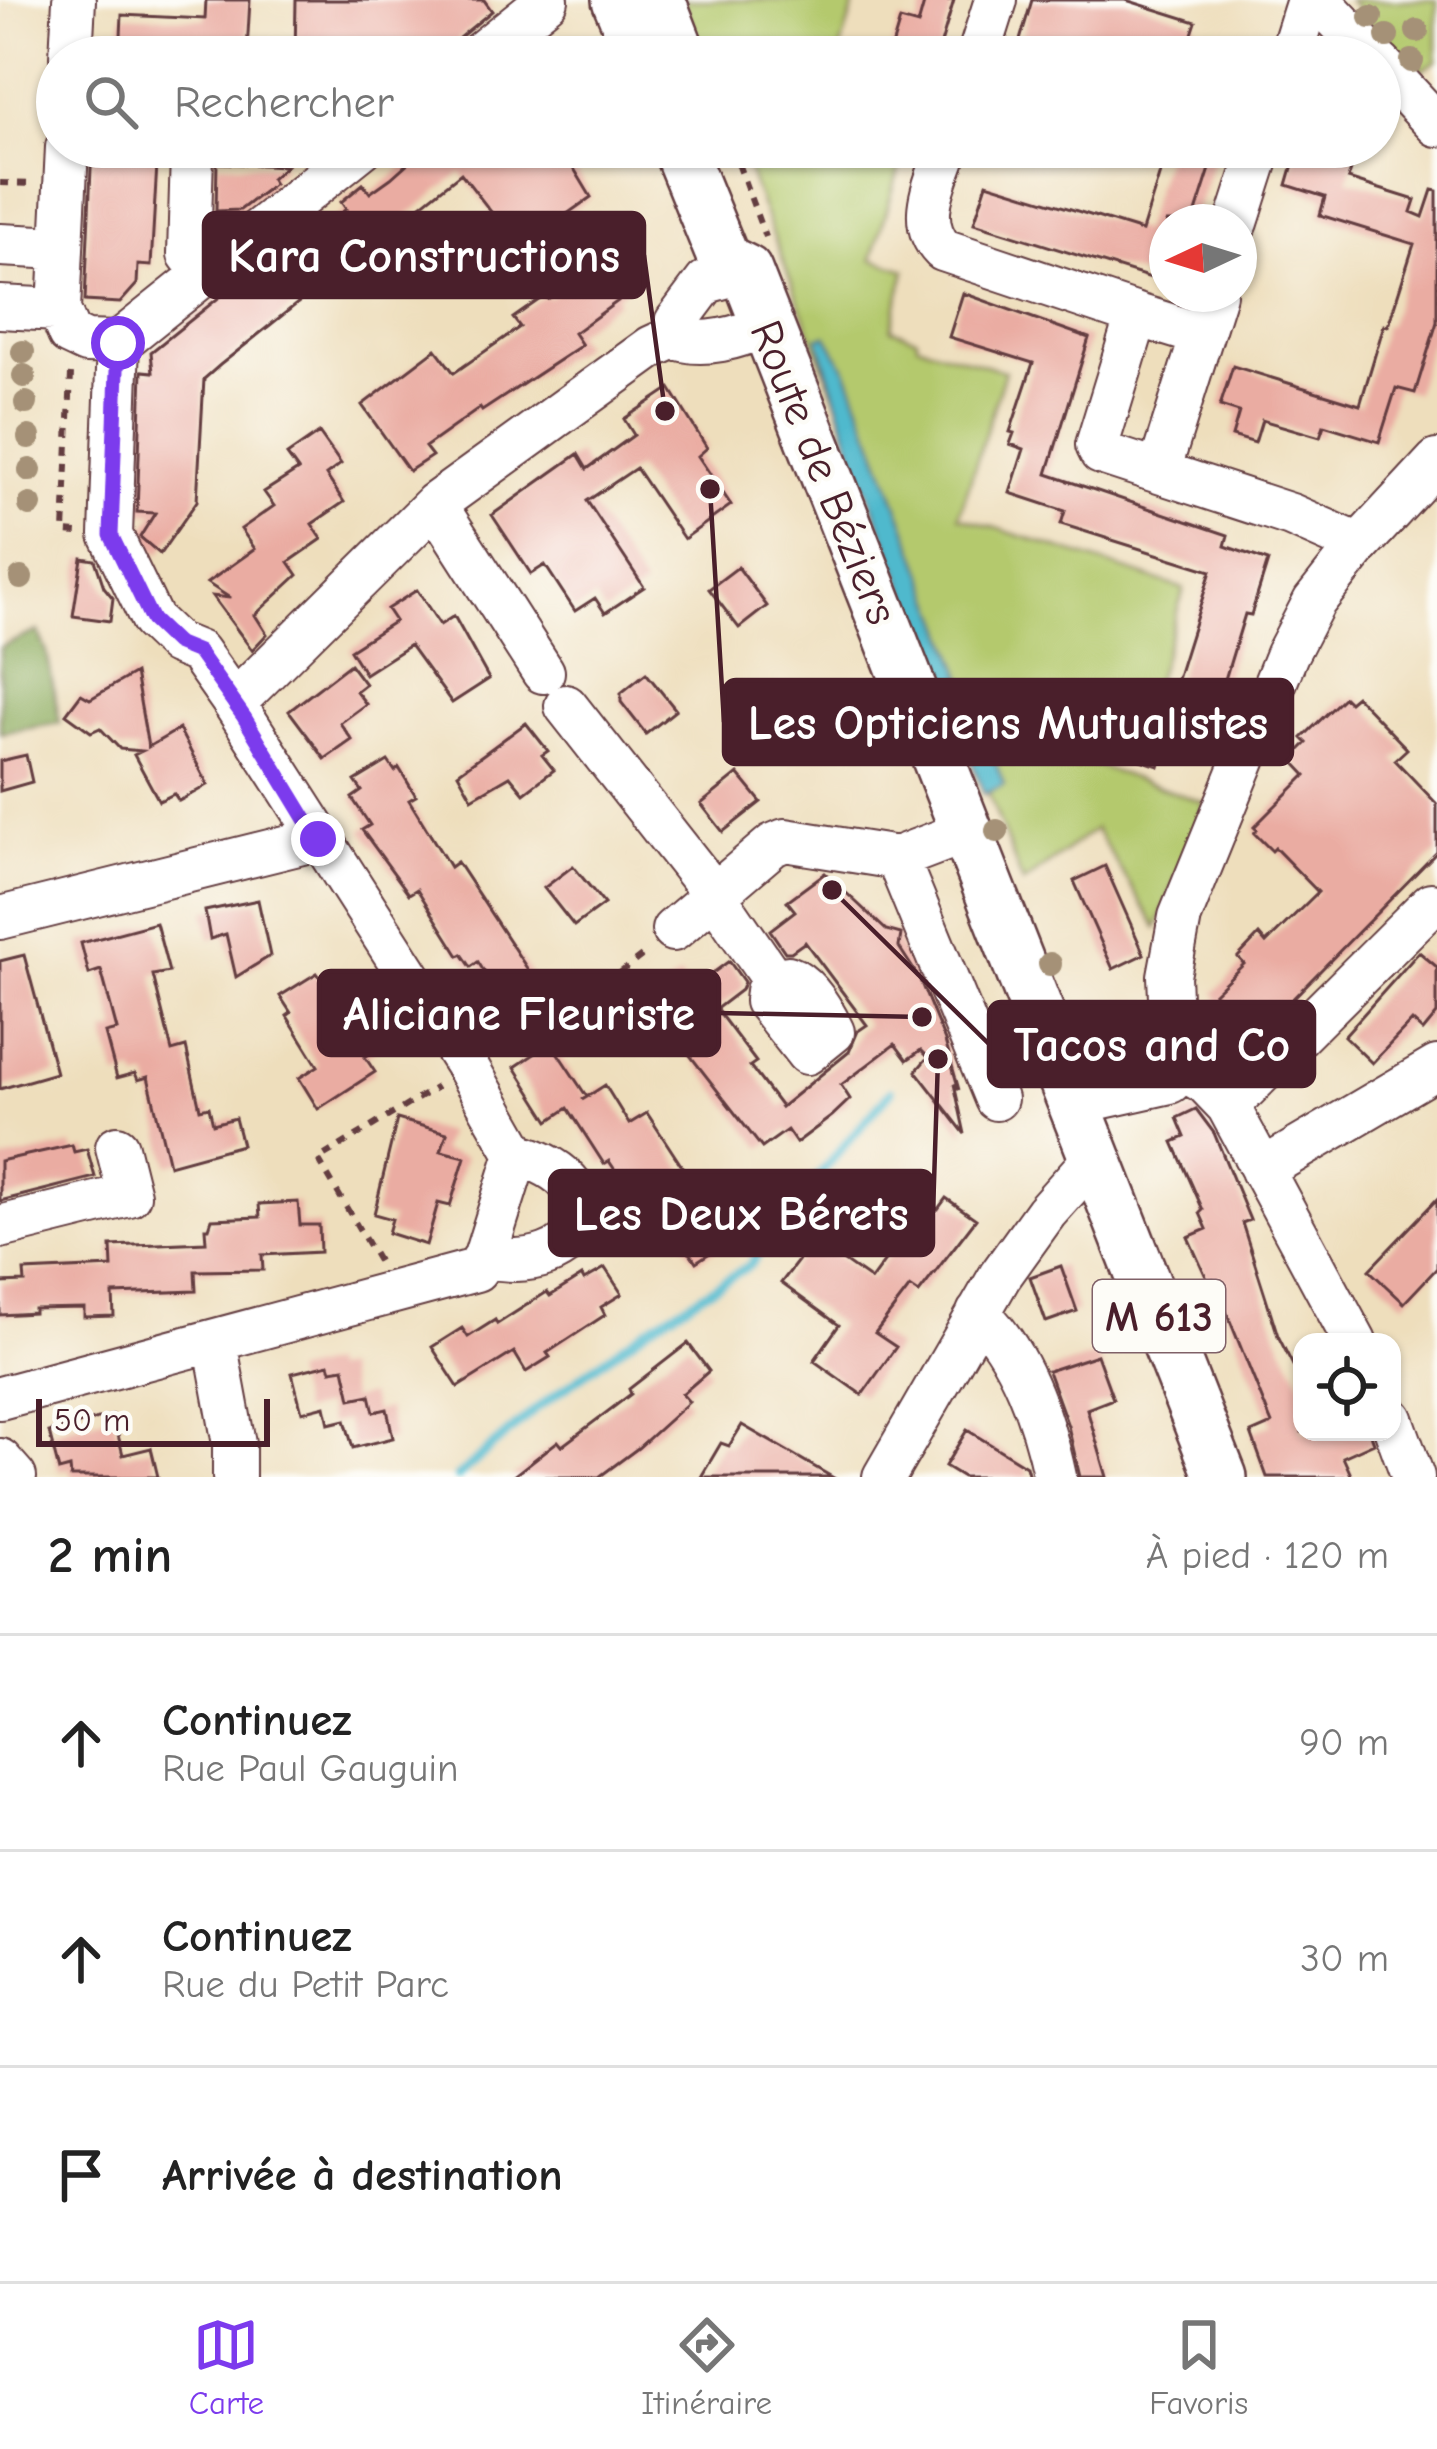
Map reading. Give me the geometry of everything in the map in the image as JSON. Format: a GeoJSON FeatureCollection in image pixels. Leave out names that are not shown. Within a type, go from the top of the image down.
{"type":"FeatureCollection","features":[{"type":"Feature","properties":{"kind":"main road"},"geometry":{"type":"LineString","coordinates":[[618,0],[633,36]]}},
{"type":"Feature","properties":{"kind":"main road"},"geometry":{"type":"LineString","coordinates":[[659,0],[673,36]]}},
{"type":"Feature","properties":{"kind":"main road","name":"Route de Béziers"},"geometry":{"type":"LineString","coordinates":[[687,168],[724,260],[746,271],[1221,1477]]}},
{"type":"Feature","properties":{"kind":"main road","name":"Route de Béziers"},"geometry":{"type":"LineString","coordinates":[[724,168],[755,251],[746,271]]}},
{"type":"Feature","properties":{"kind":"street"},"geometry":{"type":"LineString","coordinates":[[72,36],[74,0]]}},
{"type":"Feature","properties":{"kind":"street"},"geometry":{"type":"LineString","coordinates":[[503,36],[548,0]]}},
{"type":"Feature","properties":{"kind":"street"},"geometry":{"type":"LineString","coordinates":[[984,36],[996,0]]}},
{"type":"Feature","properties":{"kind":"street"},"geometry":{"type":"LineString","coordinates":[[1297,36],[1308,0]]}},
{"type":"Feature","properties":{"kind":"street"},"geometry":{"type":"LineString","coordinates":[[1319,0],[1353,36]]}},
{"type":"Feature","properties":{"kind":"street"},"geometry":{"type":"LineString","coordinates":[[1401,85],[1436,121]]}},
{"type":"Feature","properties":{"kind":"street"},"geometry":{"type":"LineString","coordinates":[[64,322],[61,248],[66,168]]}},
{"type":"Feature","properties":{"kind":"street"},"geometry":{"type":"LineString","coordinates":[[192,168],[189,254],[204,274]]}},
{"type":"Feature","properties":{"kind":"street"},"geometry":{"type":"LineString","coordinates":[[0,307],[64,322],[86,343],[118,343],[337,168]]}},
{"type":"Feature","properties":{"kind":"street"},"geometry":{"type":"LineString","coordinates":[[942,168],[927,220],[931,238],[943,250],[1202,335]]}},
{"type":"Feature","properties":{"kind":"street"},"geometry":{"type":"LineString","coordinates":[[1244,204],[1255,168]]}},
{"type":"Feature","properties":{"kind":"street"},"geometry":{"type":"LineString","coordinates":[[0,245],[61,248]]}},
{"type":"Feature","properties":{"kind":"street"},"geometry":{"type":"LineString","coordinates":[[674,337],[676,322],[706,282],[746,271]]}},
{"type":"Feature","properties":{"kind":"street"},"geometry":{"type":"LineString","coordinates":[[1159,471],[1209,312]]}},
{"type":"Feature","properties":{"kind":"street"},"geometry":{"type":"LineString","coordinates":[[1137,315],[1097,445],[1101,453],[1291,515],[1359,545]]}},
{"type":"Feature","properties":{"kind":"street"},"geometry":{"type":"LineString","coordinates":[[234,703],[435,504],[652,347],[674,337],[687,343],[745,336],[767,326]]}},
{"type":"Feature","properties":{"kind":"street"},"geometry":{"type":"LineString","coordinates":[[118,343],[111,535],[152,620],[176,643],[198,652],[234,703],[468,1068],[517,1154],[555,1167],[582,1205],[580,1226],[570,1241],[548,1255],[523,1262],[485,1256]]}},
{"type":"Feature","properties":{"kind":"street"},"geometry":{"type":"LineString","coordinates":[[1350,1333],[1228,1106],[1206,1083],[1182,1069],[1171,1019],[1169,976],[1180,917],[1287,654],[1314,602],[1437,461]]}},
{"type":"Feature","properties":{"kind":"street"},"geometry":{"type":"LineString","coordinates":[[435,504],[554,689],[714,893],[776,984]]}},
{"type":"Feature","properties":{"kind":"street"},"geometry":{"type":"LineString","coordinates":[[673,930],[773,845],[785,840],[897,858],[968,831]]}},
{"type":"Feature","properties":{"kind":"street"},"geometry":{"type":"LineString","coordinates":[[0,918],[318,839]]}},
{"type":"Feature","properties":{"kind":"street"},"geometry":{"type":"LineString","coordinates":[[897,858],[996,1099]]}},
{"type":"Feature","properties":{"kind":"street"},"geometry":{"type":"LineString","coordinates":[[1228,1106],[1431,904]]}},
{"type":"Feature","properties":{"kind":"street"},"geometry":{"type":"LineString","coordinates":[[1262,1170],[1437,1067]]}},
{"type":"Feature","properties":{"kind":"street"},"geometry":{"type":"LineString","coordinates":[[1076,1103],[1170,1082],[1182,1069]]}},
{"type":"Feature","properties":{"kind":"street"},"geometry":{"type":"LineString","coordinates":[[0,1227],[129,1196],[117,1148]]}},
{"type":"Feature","properties":{"kind":"street"},"geometry":{"type":"LineString","coordinates":[[0,1398],[476,1270],[485,1256],[517,1154]]}},
{"type":"Feature","properties":{"kind":"street"},"geometry":{"type":"LineString","coordinates":[[884,1477],[978,1313],[1046,1212],[1097,1155]]}},
{"type":"Feature","properties":{"kind":"street"},"geometry":{"type":"LineString","coordinates":[[978,1313],[998,1332],[1026,1388],[1048,1444],[1054,1477]]}},
{"type":"Feature","properties":{"kind":"street"},"geometry":{"type":"LineString","coordinates":[[215,1341],[234,1444],[234,1477]]}},
{"type":"Feature","properties":{"kind":"street"},"geometry":{"type":"LineString","coordinates":[[1400,1441],[1413,1477]]}},
{"type":"Feature","properties":{"kind":"street"},"geometry":{"type":"LineString","coordinates":[[0,1460],[15,1477]]}},
{"type":"Feature","properties":{"kind":"path"},"geometry":{"type":"LineString","coordinates":[[64,322],[72,346],[64,532],[111,535]]}},
{"type":"Feature","properties":{"kind":"green space"},"geometry":{"type":"Polygon","coordinates":[[[682,0],[856,0],[845,36],[696,36],[682,0]]]}},
{"type":"Feature","properties":{"kind":"green space"},"geometry":{"type":"Polygon","coordinates":[[[1348,0],[1437,0],[1437,61],[1421,70],[1401,56],[1401,36],[1382,36],[1348,0]]]}},
{"type":"Feature","properties":{"kind":"green space"},"geometry":{"type":"Polygon","coordinates":[[[747,168],[900,168],[872,259],[906,270],[891,329],[917,338],[917,344],[1005,371],[959,516],[1184,589],[1149,702],[1115,692],[1092,764],[1205,803],[1157,928],[1095,829],[1023,883],[747,168]]]}},
{"type":"Feature","properties":{"kind":"green space"},"geometry":{"type":"Polygon","coordinates":[[[38,631],[47,653],[60,723],[0,733],[0,647],[38,631]]]}},
{"type":"Feature","properties":{"kind":"water"},"geometry":{"type":"Polygon","coordinates":[[[826,335],[847,371],[1004,785],[984,794],[854,455],[818,338],[826,335]]]}},
{"type":"Feature","properties":{"kind":"building"},"geometry":{"type":"Polygon","coordinates":[[[206,0],[250,0],[248,36],[121,36],[122,15],[205,19],[206,0]]]}},
{"type":"Feature","properties":{"kind":"building"},"geometry":{"type":"Polygon","coordinates":[[[296,0],[484,0],[492,11],[461,36],[295,36],[296,0]]]}},
{"type":"Feature","properties":{"kind":"building"},"geometry":{"type":"Polygon","coordinates":[[[925,0],[954,0],[943,36],[895,36],[900,20],[918,25],[925,0]]]}},
{"type":"Feature","properties":{"kind":"building"},"geometry":{"type":"Polygon","coordinates":[[[1032,0],[1126,0],[1196,22],[1191,36],[1021,36],[1032,0]]]}},
{"type":"Feature","properties":{"kind":"building"},"geometry":{"type":"Polygon","coordinates":[[[91,168],[157,168],[151,266],[138,265],[137,284],[120,303],[85,301],[91,168]]]}},
{"type":"Feature","properties":{"kind":"building"},"geometry":{"type":"Polygon","coordinates":[[[217,168],[284,168],[271,179],[274,184],[240,210],[216,211],[217,168]]]}},
{"type":"Feature","properties":{"kind":"building"},"geometry":{"type":"Polygon","coordinates":[[[402,168],[574,168],[591,197],[519,248],[461,173],[220,365],[204,379],[197,501],[160,554],[140,537],[155,513],[137,512],[142,371],[153,372],[151,352],[237,283],[245,293],[267,276],[284,260],[277,251],[299,234],[306,243],[346,209],[341,202],[363,184],[370,193],[402,168]]]}},
{"type":"Feature","properties":{"kind":"building"},"geometry":{"type":"Polygon","coordinates":[[[1162,168],[1210,168],[1199,204],[1150,204],[1162,168]]]}},
{"type":"Feature","properties":{"kind":"building"},"geometry":{"type":"Polygon","coordinates":[[[1292,168],[1352,168],[1348,179],[1415,200],[1411,212],[1423,217],[1432,190],[1437,191],[1437,322],[1415,393],[1396,388],[1379,442],[1324,425],[1320,437],[1262,420],[1255,443],[1232,436],[1239,412],[1220,406],[1233,366],[1360,405],[1414,244],[1320,215],[1325,197],[1287,185],[1292,168]]]}},
{"type":"Feature","properties":{"kind":"building"},"geometry":{"type":"Polygon","coordinates":[[[987,183],[1142,231],[1149,208],[1149,277],[974,223],[987,183]]]}},
{"type":"Feature","properties":{"kind":"building"},"geometry":{"type":"Polygon","coordinates":[[[609,254],[632,284],[616,296],[618,301],[574,333],[582,345],[425,447],[432,456],[409,471],[362,405],[436,349],[454,373],[520,327],[513,318],[546,295],[548,299],[609,254]]]}},
{"type":"Feature","properties":{"kind":"building"},"geometry":{"type":"Polygon","coordinates":[[[963,293],[1089,338],[1047,474],[1228,535],[1225,546],[1268,561],[1251,615],[1245,614],[1212,722],[1176,711],[1159,766],[1116,752],[1132,697],[1168,708],[1211,571],[1061,524],[1065,511],[1010,493],[1024,449],[1010,444],[1014,433],[1010,432],[1033,363],[949,337],[963,293]]]}},
{"type":"Feature","properties":{"kind":"building"},"geometry":{"type":"Polygon","coordinates":[[[670,388],[707,448],[698,456],[731,505],[684,539],[636,468],[587,501],[644,587],[605,613],[595,598],[575,611],[545,565],[531,574],[492,515],[578,454],[587,469],[634,435],[624,419],[670,388]]]}},
{"type":"Feature","properties":{"kind":"building"},"geometry":{"type":"Polygon","coordinates":[[[319,433],[341,464],[326,475],[344,502],[312,524],[322,539],[289,562],[298,575],[255,615],[267,634],[252,650],[212,596],[230,598],[207,583],[255,549],[241,529],[274,506],[264,492],[298,470],[287,455],[319,433]]]}},
{"type":"Feature","properties":{"kind":"building"},"geometry":{"type":"Polygon","coordinates":[[[82,558],[95,560],[113,598],[110,621],[73,616],[82,558]]]}},
{"type":"Feature","properties":{"kind":"building"},"geometry":{"type":"Polygon","coordinates":[[[738,567],[767,606],[739,628],[709,589],[738,567]]]}},
{"type":"Feature","properties":{"kind":"building"},"geometry":{"type":"Polygon","coordinates":[[[417,590],[440,625],[454,616],[489,679],[452,703],[410,645],[365,674],[350,650],[395,621],[387,609],[417,590]]]}},
{"type":"Feature","properties":{"kind":"building"},"geometry":{"type":"Polygon","coordinates":[[[350,664],[365,684],[356,691],[366,704],[340,723],[352,740],[325,759],[289,711],[350,664]]]}},
{"type":"Feature","properties":{"kind":"building"},"geometry":{"type":"Polygon","coordinates":[[[135,673],[148,747],[179,729],[208,785],[179,801],[174,794],[159,801],[134,755],[142,751],[120,749],[100,728],[91,732],[66,714],[81,694],[90,699],[135,673]]]}},
{"type":"Feature","properties":{"kind":"building"},"geometry":{"type":"Polygon","coordinates":[[[646,673],[676,710],[646,734],[621,702],[621,693],[646,673]]]}},
{"type":"Feature","properties":{"kind":"building"},"geometry":{"type":"Polygon","coordinates":[[[1356,696],[1407,749],[1395,760],[1437,804],[1437,852],[1256,1036],[1215,1001],[1219,998],[1214,993],[1244,964],[1238,957],[1259,935],[1266,943],[1318,892],[1254,833],[1254,827],[1306,775],[1291,759],[1307,743],[1302,738],[1344,697],[1349,702],[1356,696]]]}},
{"type":"Feature","properties":{"kind":"building"},"geometry":{"type":"Polygon","coordinates":[[[526,723],[548,751],[542,755],[554,770],[524,793],[510,776],[472,798],[458,773],[526,723]]]}},
{"type":"Feature","properties":{"kind":"building"},"geometry":{"type":"Polygon","coordinates":[[[26,755],[32,782],[0,791],[0,761],[26,755]]]}},
{"type":"Feature","properties":{"kind":"building"},"geometry":{"type":"Polygon","coordinates":[[[388,761],[395,771],[399,768],[416,796],[409,800],[450,867],[457,862],[536,982],[504,1003],[478,962],[471,967],[459,956],[417,889],[409,894],[362,830],[370,825],[352,798],[362,791],[355,781],[388,761]]]}},
{"type":"Feature","properties":{"kind":"building"},"geometry":{"type":"Polygon","coordinates":[[[738,774],[761,802],[723,832],[701,804],[738,774]]]}},
{"type":"Feature","properties":{"kind":"building"},"geometry":{"type":"Polygon","coordinates":[[[573,866],[604,904],[574,926],[544,888],[573,866]]]}},
{"type":"Feature","properties":{"kind":"building"},"geometry":{"type":"Polygon","coordinates":[[[1105,866],[1144,954],[1113,969],[1074,881],[1105,866]]]}},
{"type":"Feature","properties":{"kind":"building"},"geometry":{"type":"Polygon","coordinates":[[[825,873],[886,930],[901,934],[899,947],[919,978],[945,1041],[965,1134],[916,1071],[928,1057],[921,1050],[907,1060],[895,1044],[841,1085],[850,1099],[832,1116],[796,1143],[787,1130],[762,1148],[647,1000],[680,976],[690,990],[729,961],[744,982],[741,990],[716,1009],[756,1062],[750,1066],[781,1107],[849,1052],[858,1031],[867,1025],[805,942],[785,952],[770,930],[795,911],[787,901],[825,873]]]}},
{"type":"Feature","properties":{"kind":"building"},"geometry":{"type":"Polygon","coordinates":[[[258,900],[270,956],[236,977],[226,934],[210,939],[205,911],[258,900]]]}},
{"type":"Feature","properties":{"kind":"building"},"geometry":{"type":"Polygon","coordinates":[[[156,923],[169,972],[153,975],[172,1051],[186,1047],[200,1109],[209,1107],[213,1124],[235,1118],[242,1145],[169,1165],[148,1077],[138,1080],[135,1073],[117,1078],[105,1033],[117,1030],[101,970],[89,974],[81,943],[156,923]]]}},
{"type":"Feature","properties":{"kind":"building"},"geometry":{"type":"Polygon","coordinates":[[[1419,952],[1437,967],[1437,1014],[1423,1031],[1412,1021],[1372,1063],[1344,1036],[1419,952]]]}},
{"type":"Feature","properties":{"kind":"building"},"geometry":{"type":"Polygon","coordinates":[[[24,955],[56,1073],[0,1089],[0,961],[24,955]]]}},
{"type":"Feature","properties":{"kind":"building"},"geometry":{"type":"Polygon","coordinates":[[[317,973],[328,989],[335,984],[376,1049],[365,1057],[375,1072],[318,1109],[299,1078],[318,1066],[280,996],[317,973]]]}},
{"type":"Feature","properties":{"kind":"building"},"geometry":{"type":"Polygon","coordinates":[[[551,1043],[587,1097],[605,1085],[629,1124],[647,1113],[730,1240],[696,1262],[666,1217],[656,1224],[629,1182],[625,1185],[609,1161],[604,1164],[568,1108],[549,1121],[515,1067],[551,1043]]]}},
{"type":"Feature","properties":{"kind":"building"},"geometry":{"type":"Polygon","coordinates":[[[1196,1109],[1214,1133],[1250,1220],[1242,1223],[1278,1336],[1293,1365],[1293,1441],[1373,1441],[1343,1457],[1352,1477],[1267,1477],[1251,1433],[1272,1424],[1213,1279],[1208,1281],[1188,1237],[1207,1229],[1173,1142],[1185,1137],[1177,1118],[1196,1109]]]}},
{"type":"Feature","properties":{"kind":"building"},"geometry":{"type":"Polygon","coordinates":[[[397,1119],[447,1133],[441,1151],[465,1157],[450,1206],[438,1203],[426,1245],[388,1233],[392,1219],[374,1214],[397,1119]]]}},
{"type":"Feature","properties":{"kind":"building"},"geometry":{"type":"Polygon","coordinates":[[[72,1145],[74,1152],[87,1149],[95,1177],[0,1201],[0,1161],[72,1145]]]}},
{"type":"Feature","properties":{"kind":"building"},"geometry":{"type":"Polygon","coordinates":[[[946,1198],[976,1219],[919,1293],[910,1287],[875,1333],[896,1347],[862,1395],[814,1361],[839,1325],[781,1283],[814,1240],[871,1280],[903,1236],[898,1232],[921,1199],[938,1209],[946,1198]]]}},
{"type":"Feature","properties":{"kind":"building"},"geometry":{"type":"Polygon","coordinates":[[[1437,1199],[1437,1268],[1404,1303],[1369,1270],[1437,1199]]]}},
{"type":"Feature","properties":{"kind":"building"},"geometry":{"type":"Polygon","coordinates":[[[298,1202],[300,1225],[319,1225],[320,1252],[262,1255],[263,1270],[195,1271],[196,1291],[113,1294],[114,1316],[84,1317],[84,1308],[0,1315],[0,1283],[25,1282],[24,1271],[112,1267],[111,1246],[206,1242],[205,1228],[212,1219],[260,1217],[259,1204],[298,1202]]]}},
{"type":"Feature","properties":{"kind":"building"},"geometry":{"type":"Polygon","coordinates":[[[1061,1266],[1077,1311],[1046,1322],[1030,1277],[1061,1266]]]}},
{"type":"Feature","properties":{"kind":"building"},"geometry":{"type":"Polygon","coordinates":[[[605,1268],[622,1294],[601,1307],[605,1315],[526,1372],[514,1352],[458,1387],[432,1347],[462,1328],[468,1337],[495,1320],[497,1324],[547,1292],[550,1296],[605,1268]]]}},
{"type":"Feature","properties":{"kind":"building"},"geometry":{"type":"Polygon","coordinates":[[[688,1343],[709,1371],[682,1394],[689,1402],[638,1448],[599,1477],[512,1477],[631,1394],[629,1389],[688,1343]]]}},
{"type":"Feature","properties":{"kind":"building"},"geometry":{"type":"Polygon","coordinates":[[[1097,1355],[1113,1399],[1087,1409],[1107,1477],[1080,1477],[1048,1371],[1097,1355]]]}},
{"type":"Feature","properties":{"kind":"building"},"geometry":{"type":"Polygon","coordinates":[[[329,1364],[331,1370],[344,1368],[351,1399],[370,1395],[374,1412],[387,1409],[393,1438],[353,1448],[345,1420],[329,1424],[325,1406],[302,1412],[292,1373],[329,1364]]]}},
{"type":"Feature","properties":{"kind":"building"},"geometry":{"type":"Polygon","coordinates":[[[113,1415],[123,1455],[151,1448],[158,1477],[71,1477],[70,1468],[59,1471],[49,1432],[113,1415]]]}},
{"type":"Feature","properties":{"kind":"building"},"geometry":{"type":"Polygon","coordinates":[[[742,1425],[832,1477],[701,1477],[721,1443],[729,1446],[742,1425]]]}},
{"type":"Feature","properties":{"kind":"building"},"geometry":{"type":"Polygon","coordinates":[[[967,1430],[1026,1466],[1029,1477],[963,1477],[945,1466],[967,1430]]]}},
{"type":"Feature","properties":{"kind":"waterway"},"geometry":{"type":"LineString","coordinates":[[457,1477],[536,1409],[649,1327],[750,1265],[791,1208],[891,1091]]}},
{"type":"Feature","properties":{"kind":"place","name":"Kara Constructions"},"geometry":{"type":"Point","coordinates":[665,411]}},
{"type":"Feature","properties":{"kind":"place","name":"Les Opticiens Mutualistes"},"geometry":{"type":"Point","coordinates":[710,489]}},
{"type":"Feature","properties":{"kind":"place","name":"Tacos and Co"},"geometry":{"type":"Point","coordinates":[832,890]}},
{"type":"Feature","properties":{"kind":"place","name":"Aliciane Fleuriste"},"geometry":{"type":"Point","coordinates":[922,1017]}},
{"type":"Feature","properties":{"kind":"place","name":"Les Deux Bérets"},"geometry":{"type":"Point","coordinates":[938,1059]}},
{"type":"Feature","properties":{"kind":"route"},"geometry":{"type":"LineString","coordinates":[[118,343],[111,535],[152,620],[176,643],[198,652],[244,717],[318,839]]}}]}
